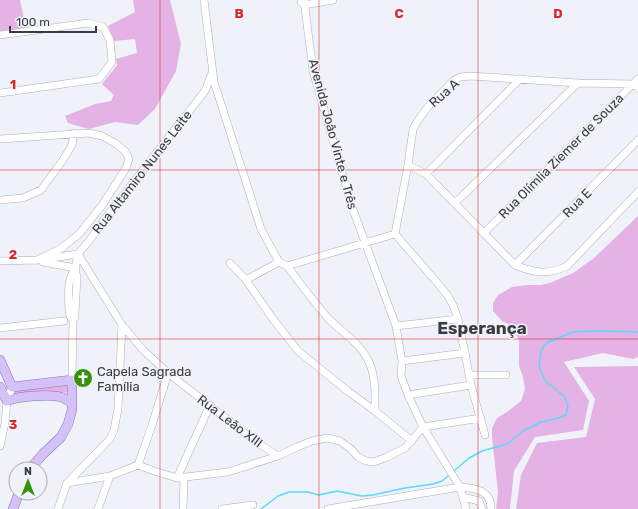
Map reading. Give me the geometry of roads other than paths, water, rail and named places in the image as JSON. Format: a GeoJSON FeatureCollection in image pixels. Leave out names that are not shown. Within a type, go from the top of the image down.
{"type":"FeatureCollection","features":[{"type":"Feature","properties":{"kind":"main road"},"geometry":{"type":"LineString","coordinates":[[0,360],[12,387],[72,380],[72,410],[68,424],[61,437],[37,461]]}},
{"type":"Feature","properties":{"kind":"main road"},"geometry":{"type":"LineString","coordinates":[[0,387],[7,401],[17,398],[54,396],[62,397],[72,403]]}},
{"type":"Feature","properties":{"kind":"street"},"geometry":{"type":"LineString","coordinates":[[204,0],[214,82],[261,229],[279,262],[287,266],[328,318],[364,353],[369,361],[374,387],[375,412]]}},
{"type":"Feature","properties":{"kind":"street"},"geometry":{"type":"LineString","coordinates":[[302,2],[333,0]]}},
{"type":"Feature","properties":{"kind":"street","name":"Avenida João Vinte e Três"},"geometry":{"type":"LineString","coordinates":[[302,2],[313,71],[352,207],[396,326],[402,361],[402,376],[408,395],[423,427],[460,486],[466,509]]}},
{"type":"Feature","properties":{"kind":"street"},"geometry":{"type":"LineString","coordinates":[[0,36],[88,23],[103,27],[110,40],[112,62],[98,79],[0,93]]}},
{"type":"Feature","properties":{"kind":"street","name":"Rua Altamiro Nunes Leite"},"geometry":{"type":"LineString","coordinates":[[78,254],[205,90],[212,73]]}},
{"type":"Feature","properties":{"kind":"street","name":"Rua A"},"geometry":{"type":"LineString","coordinates":[[395,234],[413,129],[416,122],[427,108],[453,81],[460,77],[470,76],[578,83],[637,84]]}},
{"type":"Feature","properties":{"kind":"street"},"geometry":{"type":"LineString","coordinates":[[426,174],[520,79]]}},
{"type":"Feature","properties":{"kind":"street"},"geometry":{"type":"LineString","coordinates":[[455,204],[578,83]]}},
{"type":"Feature","properties":{"kind":"street","name":"Rua Olímlia Ziemer de Souza"},"geometry":{"type":"LineString","coordinates":[[484,233],[637,84]]}},
{"type":"Feature","properties":{"kind":"street","name":"Rua Altamiro Nunes Leite"},"geometry":{"type":"LineString","coordinates":[[37,260],[62,248],[80,234],[103,204],[126,168],[129,159],[125,151],[115,143],[102,136],[89,133],[74,134]]}},
{"type":"Feature","properties":{"kind":"street"},"geometry":{"type":"LineString","coordinates":[[0,138],[74,134],[72,145],[41,190],[23,198],[0,200]]}},
{"type":"Feature","properties":{"kind":"street","name":"Rua E"},"geometry":{"type":"LineString","coordinates":[[515,265],[638,140]]}},
{"type":"Feature","properties":{"kind":"street"},"geometry":{"type":"LineString","coordinates":[[408,165],[426,174],[515,265],[528,270],[544,272],[557,271],[567,266],[638,192]]}},
{"type":"Feature","properties":{"kind":"street"},"geometry":{"type":"LineString","coordinates":[[80,234],[89,241]]}},
{"type":"Feature","properties":{"kind":"street"},"geometry":{"type":"LineString","coordinates":[[287,266],[395,234],[448,296],[458,319],[471,385],[485,435]]}},
{"type":"Feature","properties":{"kind":"street"},"geometry":{"type":"LineString","coordinates":[[0,261],[37,260],[78,254],[75,269],[77,278],[75,317],[73,320],[72,380]]}},
{"type":"Feature","properties":{"kind":"street","name":"Rua Leão XIII"},"geometry":{"type":"LineString","coordinates":[[78,254],[122,325],[144,351],[168,373],[210,406],[255,441],[278,456]]}},
{"type":"Feature","properties":{"kind":"street"},"geometry":{"type":"LineString","coordinates":[[37,260],[75,269]]}},
{"type":"Feature","properties":{"kind":"street"},"geometry":{"type":"LineString","coordinates":[[246,280],[279,262]]}},
{"type":"Feature","properties":{"kind":"street"},"geometry":{"type":"LineString","coordinates":[[230,263],[246,280],[273,319],[298,351],[412,441]]}},
{"type":"Feature","properties":{"kind":"street"},"geometry":{"type":"LineString","coordinates":[[396,326],[458,319]]}},
{"type":"Feature","properties":{"kind":"street"},"geometry":{"type":"LineString","coordinates":[[0,328],[64,321]]}},
{"type":"Feature","properties":{"kind":"street"},"geometry":{"type":"LineString","coordinates":[[58,509],[67,483],[110,439],[114,430],[118,410],[122,325]]}},
{"type":"Feature","properties":{"kind":"street"},"geometry":{"type":"LineString","coordinates":[[402,361],[465,353]]}},
{"type":"Feature","properties":{"kind":"street"},"geometry":{"type":"LineString","coordinates":[[138,465],[168,373]]}},
{"type":"Feature","properties":{"kind":"street"},"geometry":{"type":"LineString","coordinates":[[469,375],[506,375]]}},
{"type":"Feature","properties":{"kind":"street"},"geometry":{"type":"LineString","coordinates":[[408,395],[471,385]]}},
{"type":"Feature","properties":{"kind":"street"},"geometry":{"type":"LineString","coordinates":[[0,446],[5,423],[7,401],[12,387]]}},
{"type":"Feature","properties":{"kind":"street"},"geometry":{"type":"LineString","coordinates":[[183,509],[181,478],[210,406]]}},
{"type":"Feature","properties":{"kind":"street"},"geometry":{"type":"LineString","coordinates":[[67,483],[110,476],[138,465],[181,478],[228,472],[278,456],[312,441],[327,438],[340,442],[366,461],[374,462],[387,458],[405,448],[423,427],[481,418]]}},
{"type":"Feature","properties":{"kind":"street"},"geometry":{"type":"LineString","coordinates":[[98,509],[110,476]]}},
{"type":"Feature","properties":{"kind":"street"},"geometry":{"type":"LineString","coordinates":[[328,509],[460,486],[471,487],[485,493],[491,504],[490,509]]}},
{"type":"Feature","properties":{"kind":"street"},"geometry":{"type":"LineString","coordinates":[[463,497],[479,501],[482,509]]}},
{"type":"Feature","properties":{"kind":"street"},"geometry":{"type":"LineString","coordinates":[[222,509],[253,504]]}},
{"type":"Feature","properties":{"kind":"waterway"},"geometry":{"type":"LineString","coordinates":[[454,471],[469,458],[482,451],[507,444],[523,431],[541,422],[566,415],[568,405],[564,396],[545,381],[539,366],[541,351],[546,343],[573,332],[638,332]]}},
{"type":"Feature","properties":{"kind":"waterway"},"geometry":{"type":"LineString","coordinates":[[261,509],[278,496],[289,492],[307,492],[319,495],[337,491],[362,496],[373,495],[433,484],[442,481],[449,475]]}},
{"type":"Feature","properties":{"kind":"place","name":"Capela Sagrada Família"},"geometry":{"type":"Point","coordinates":[83,378]}},
{"type":"Feature","properties":{"kind":"district","name":"Esperança"},"geometry":{"type":"Point","coordinates":[482,328]}}]}
